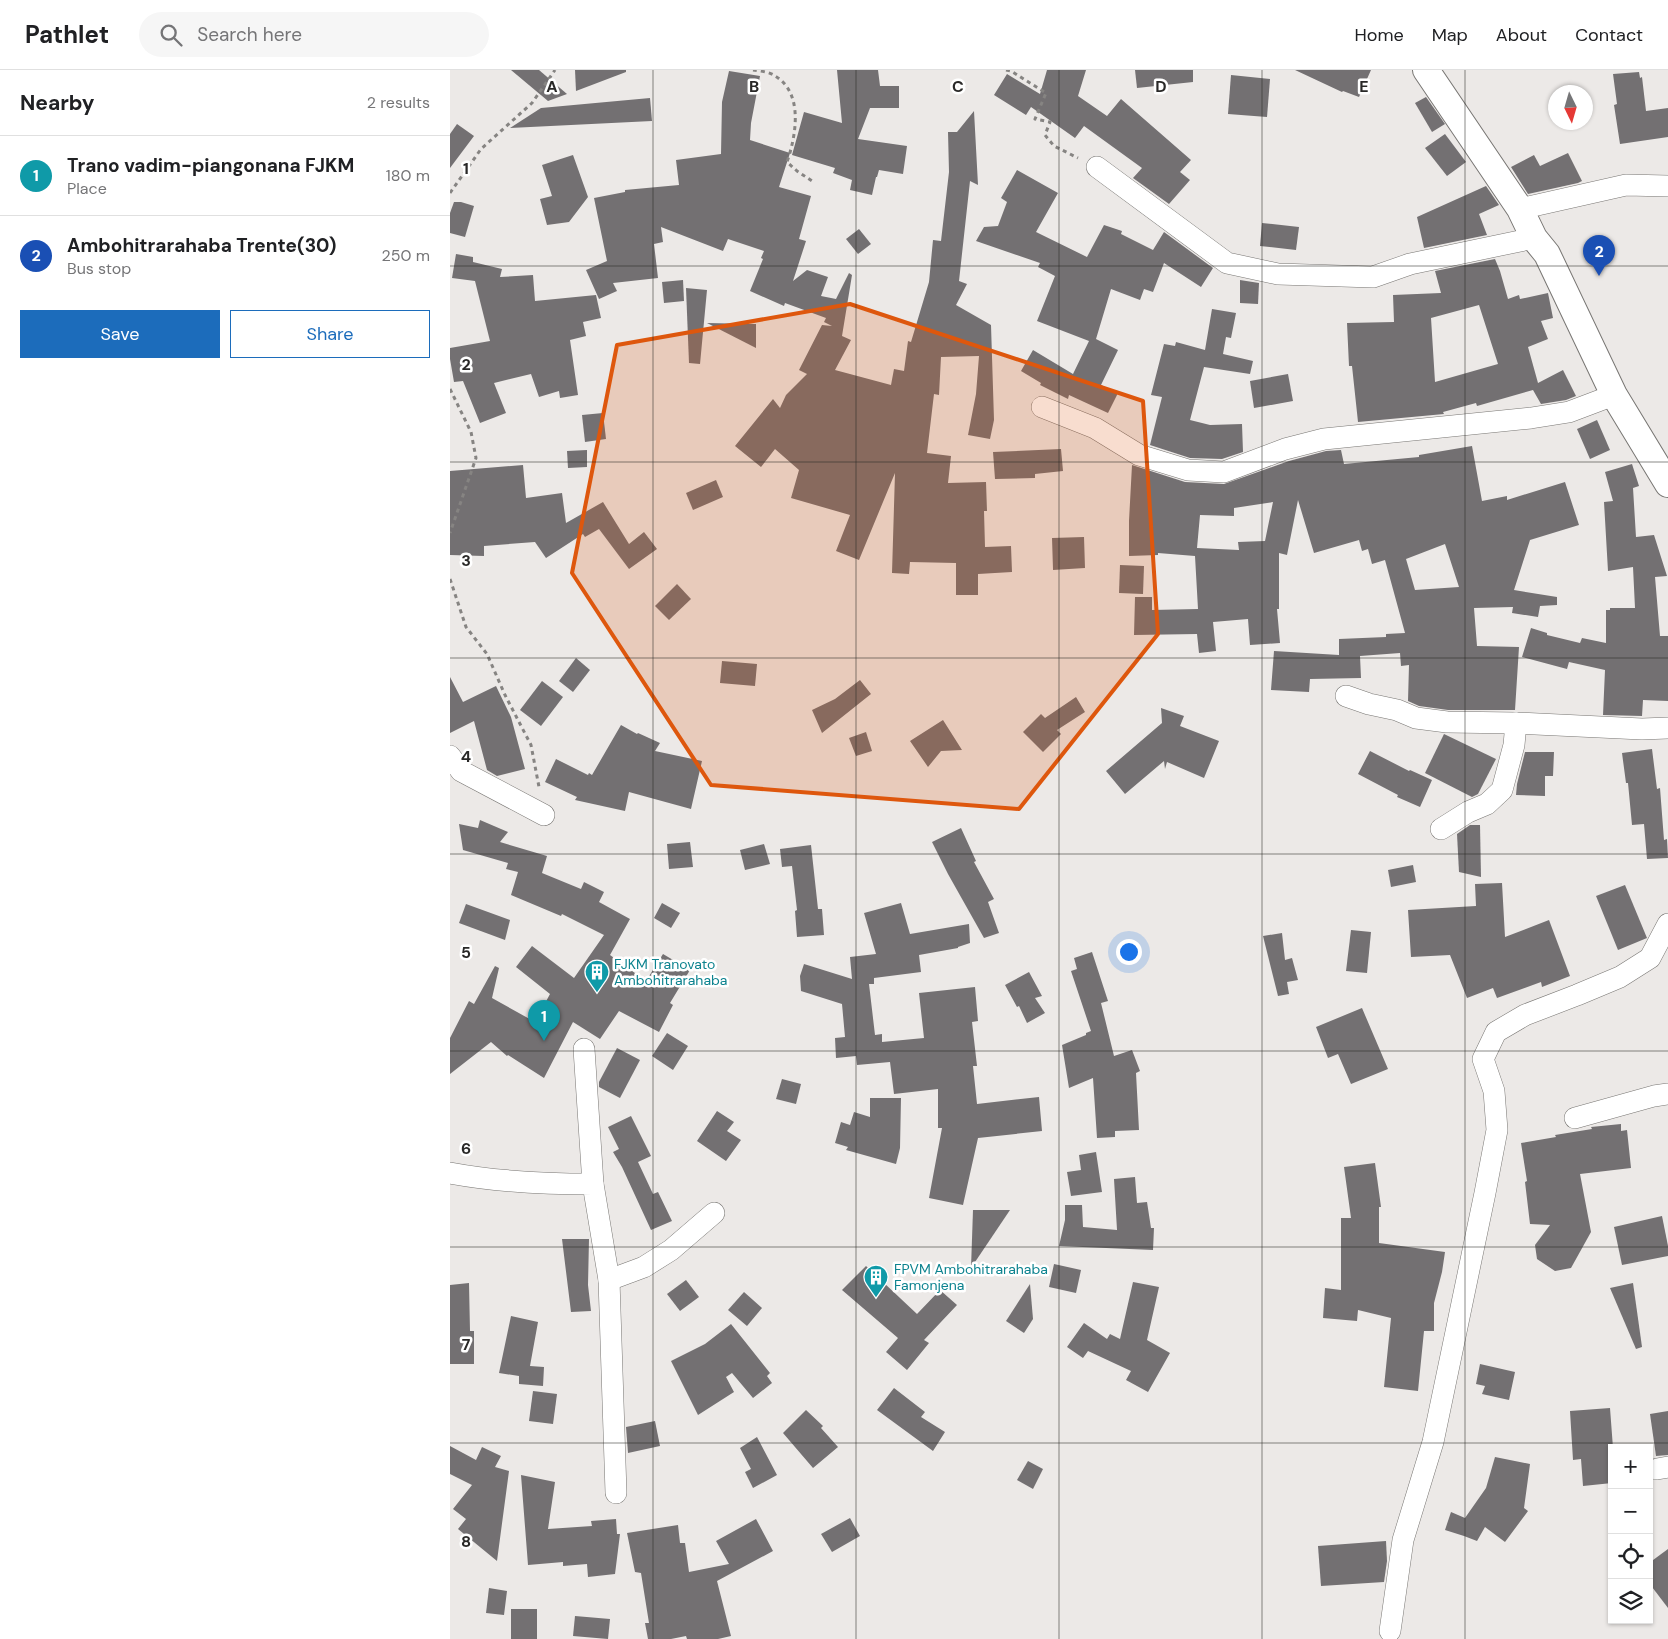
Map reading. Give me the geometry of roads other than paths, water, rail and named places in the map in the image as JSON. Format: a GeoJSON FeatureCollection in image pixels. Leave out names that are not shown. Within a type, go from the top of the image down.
{"type":"FeatureCollection","features":[{"type":"Feature","properties":{"kind":"street"},"geometry":{"type":"LineString","coordinates":[[1426,70],[1520,209],[1534,238],[1547,254],[1614,395],[1668,484]]}},
{"type":"Feature","properties":{"kind":"street"},"geometry":{"type":"LineString","coordinates":[[1097,167],[1227,263],[1278,274],[1374,277],[1410,264],[1534,238]]}},
{"type":"Feature","properties":{"kind":"street"},"geometry":{"type":"LineString","coordinates":[[1520,209],[1626,185],[1668,186]]}},
{"type":"Feature","properties":{"kind":"street"},"geometry":{"type":"LineString","coordinates":[[1042,407],[1095,428],[1139,455],[1188,470],[1224,472],[1285,449],[1324,439],[1532,418],[1569,412],[1614,395]]}},
{"type":"Feature","properties":{"kind":"street"},"geometry":{"type":"LineString","coordinates":[[1346,696],[1424,719],[1447,722],[1642,729],[1668,728]]}},
{"type":"Feature","properties":{"kind":"street"},"geometry":{"type":"LineString","coordinates":[[1441,829],[1468,812],[1487,804],[1502,790],[1514,745],[1516,723]]}},
{"type":"Feature","properties":{"kind":"street"},"geometry":{"type":"LineString","coordinates":[[450,756],[461,771],[544,815]]}},
{"type":"Feature","properties":{"kind":"street"},"geometry":{"type":"LineString","coordinates":[[1390,1631],[1403,1540],[1433,1442],[1496,1130],[1494,1091],[1483,1059],[1496,1032],[1525,1015],[1620,977],[1650,958],[1668,924]]}},
{"type":"Feature","properties":{"kind":"street"},"geometry":{"type":"LineString","coordinates":[[584,1050],[593,1184],[609,1280],[616,1493]]}},
{"type":"Feature","properties":{"kind":"street"},"geometry":{"type":"LineString","coordinates":[[1575,1118],[1654,1096],[1668,1094]]}},
{"type":"Feature","properties":{"kind":"street"},"geometry":{"type":"LineString","coordinates":[[450,1173],[539,1184],[593,1184]]}},
{"type":"Feature","properties":{"kind":"street"},"geometry":{"type":"LineString","coordinates":[[609,1280],[644,1267],[671,1250],[714,1213]]}},
{"type":"Feature","properties":{"kind":"place","name":"Ambohitrarahaba Trente(30)"},"geometry":{"type":"Point","coordinates":[1599,276]}},
{"type":"Feature","properties":{"kind":"place","name":"FJKM Tranovato Ambohitrarahaba"},"geometry":{"type":"Point","coordinates":[597,993]}},
{"type":"Feature","properties":{"kind":"place","name":"Trano vadim-piangonana FJKM"},"geometry":{"type":"Point","coordinates":[544,1041]}},
{"type":"Feature","properties":{"kind":"place","name":"FPVM Ambohitrarahaba Famonjena"},"geometry":{"type":"Point","coordinates":[876,1298]}}]}
